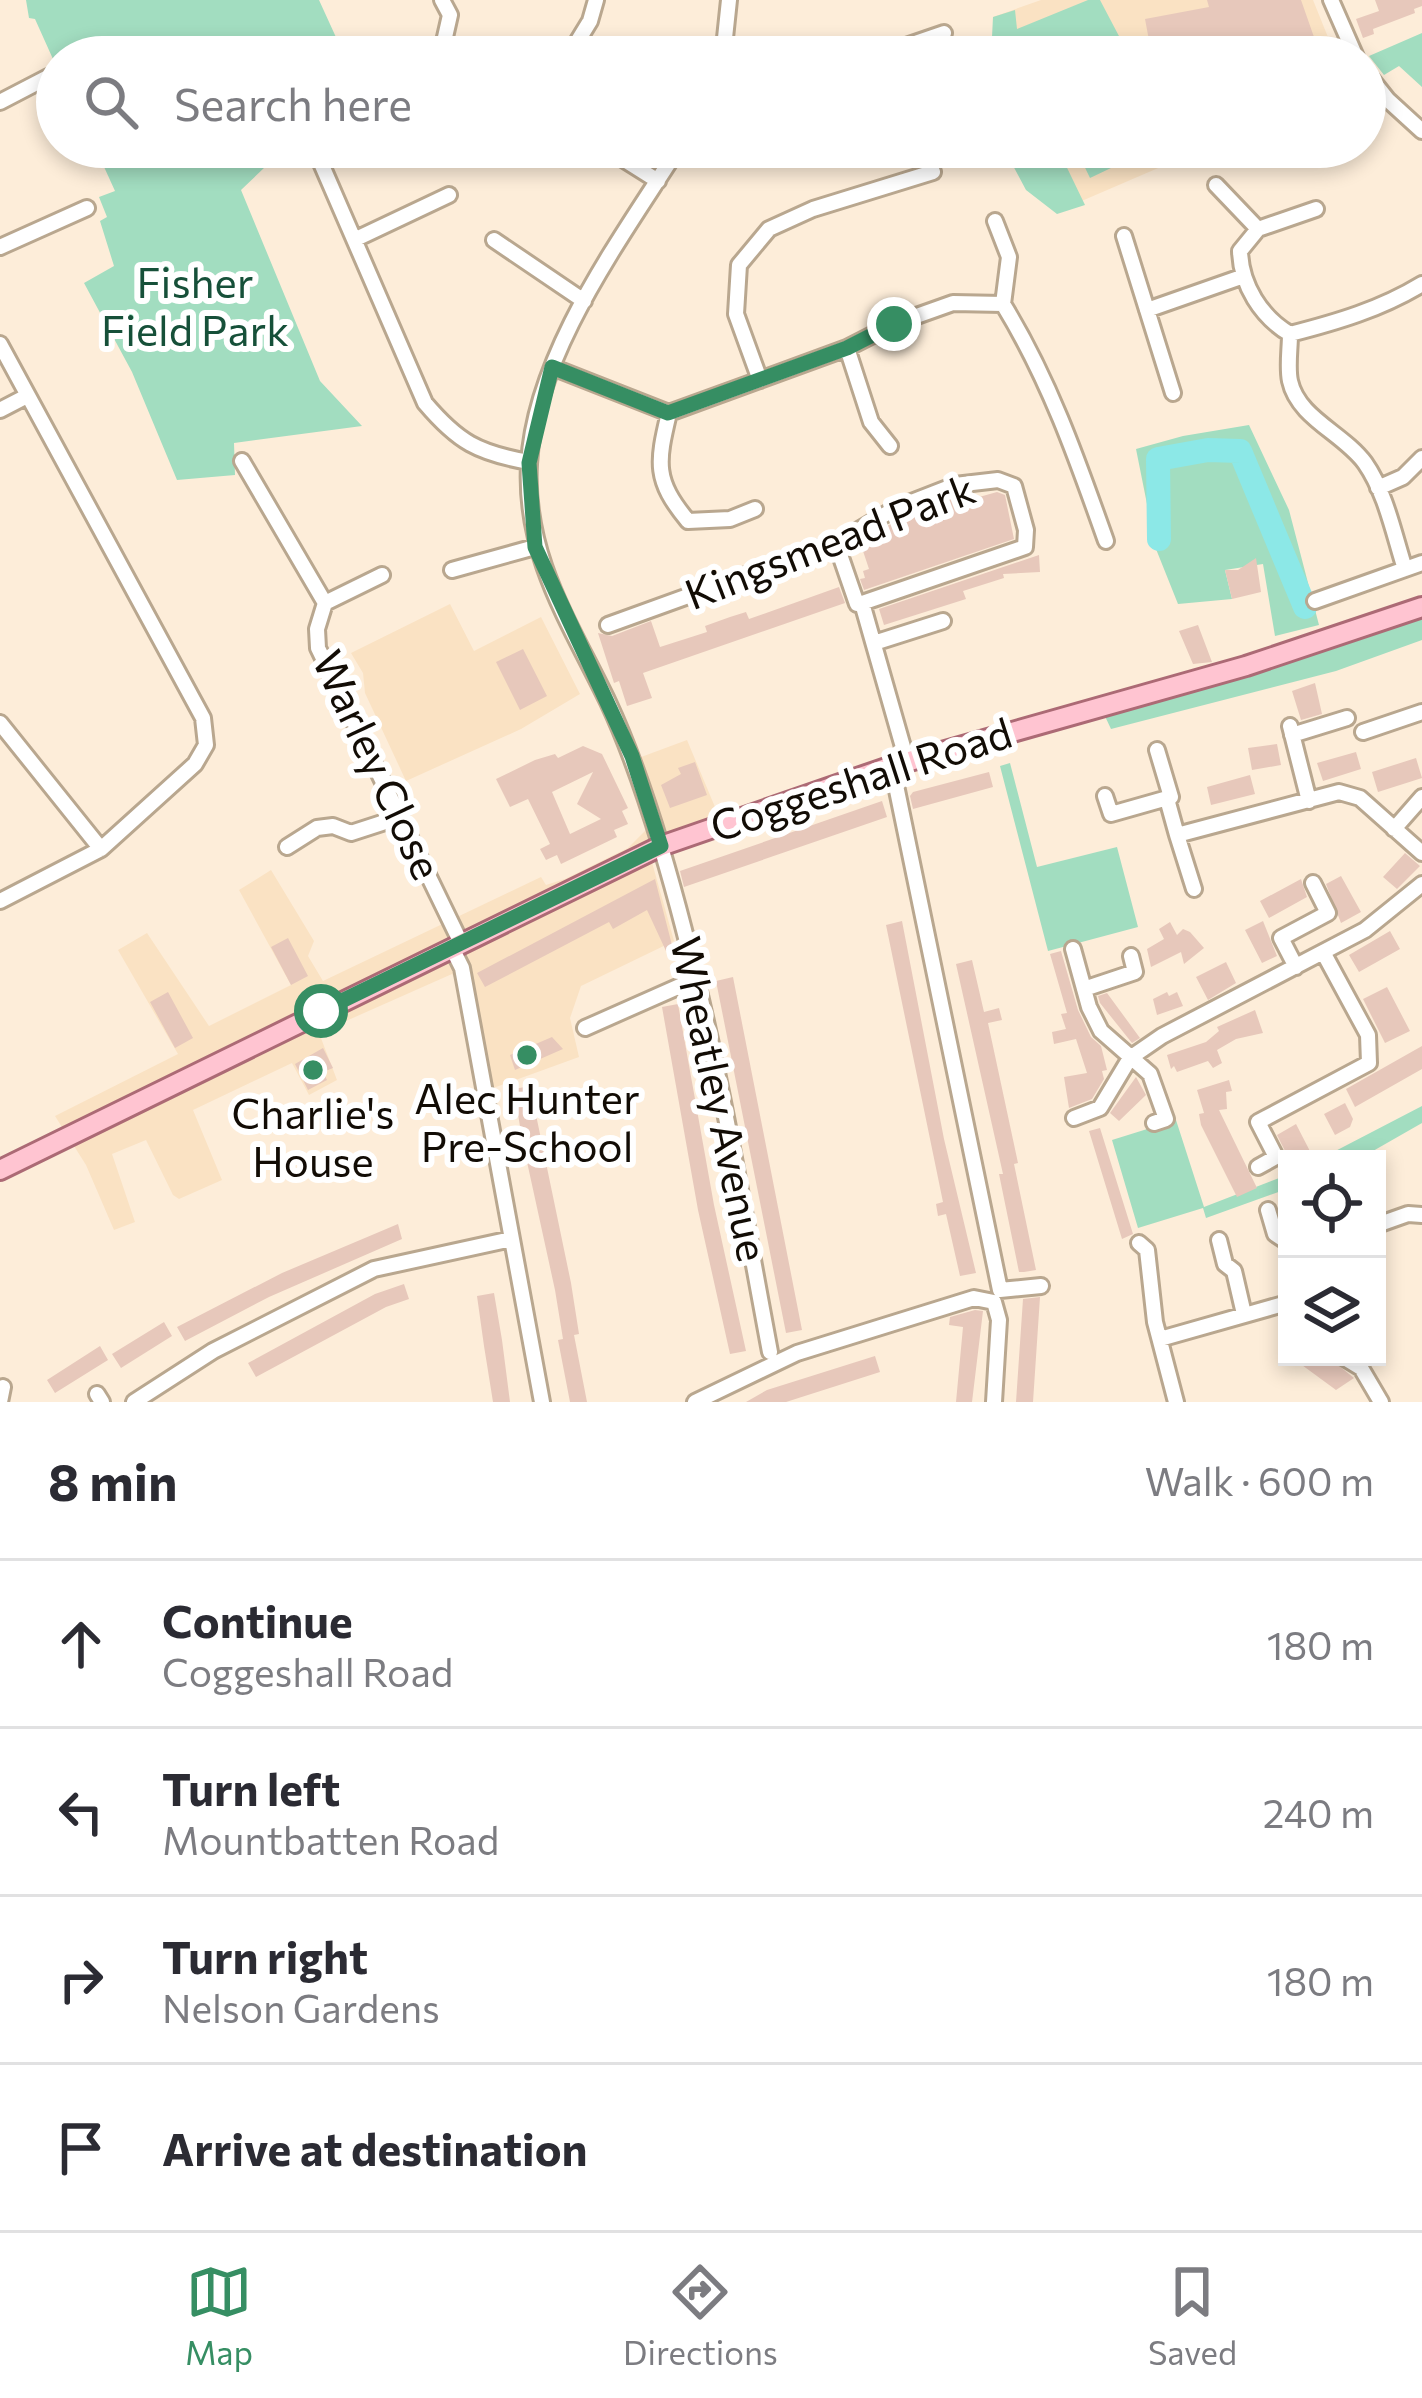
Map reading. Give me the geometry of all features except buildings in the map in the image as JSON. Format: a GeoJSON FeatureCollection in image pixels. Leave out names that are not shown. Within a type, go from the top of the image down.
{"type":"FeatureCollection","features":[{"type":"Feature","properties":{"kind":"main road","name":"Coggeshall Road"},"geometry":{"type":"LineString","coordinates":[[0,1171],[661,846],[899,764],[1246,666],[1422,607]]}},
{"type":"Feature","properties":{"kind":"street"},"geometry":{"type":"LineString","coordinates":[[442,0],[450,15],[445,36]]}},
{"type":"Feature","properties":{"kind":"street"},"geometry":{"type":"LineString","coordinates":[[581,36],[596,0]]}},
{"type":"Feature","properties":{"kind":"street"},"geometry":{"type":"LineString","coordinates":[[725,36],[729,0]]}},
{"type":"Feature","properties":{"kind":"street"},"geometry":{"type":"LineString","coordinates":[[1331,0],[1347,36]]}},
{"type":"Feature","properties":{"kind":"street"},"geometry":{"type":"LineString","coordinates":[[936,36],[944,33]]}},
{"type":"Feature","properties":{"kind":"street"},"geometry":{"type":"LineString","coordinates":[[0,102],[36,83]]}},
{"type":"Feature","properties":{"kind":"street"},"geometry":{"type":"LineString","coordinates":[[1386,97],[1422,131]]}},
{"type":"Feature","properties":{"kind":"street"},"geometry":{"type":"LineString","coordinates":[[324,168],[425,403],[470,447],[529,463]]}},
{"type":"Feature","properties":{"kind":"street"},"geometry":{"type":"LineString","coordinates":[[637,168],[658,181]]}},
{"type":"Feature","properties":{"kind":"street"},"geometry":{"type":"LineString","coordinates":[[452,569],[535,547],[529,463],[552,367],[584,301],[666,168]]}},
{"type":"Feature","properties":{"kind":"street"},"geometry":{"type":"LineString","coordinates":[[760,380],[736,314],[739,265],[770,229],[813,208],[933,172],[931,168]]}},
{"type":"Feature","properties":{"kind":"street"},"geometry":{"type":"LineString","coordinates":[[1216,185],[1258,229]]}},
{"type":"Feature","properties":{"kind":"street"},"geometry":{"type":"LineString","coordinates":[[356,239],[449,195]]}},
{"type":"Feature","properties":{"kind":"street"},"geometry":{"type":"LineString","coordinates":[[0,247],[87,208]]}},
{"type":"Feature","properties":{"kind":"street"},"geometry":{"type":"LineString","coordinates":[[1290,334],[1259,309],[1244,276],[1240,251],[1258,229],[1316,209]]}},
{"type":"Feature","properties":{"kind":"street"},"geometry":{"type":"LineString","coordinates":[[994,221],[1009,257],[1003,304],[1030,348],[1062,418],[1106,541]]}},
{"type":"Feature","properties":{"kind":"street"},"geometry":{"type":"LineString","coordinates":[[1124,236],[1173,393]]}},
{"type":"Feature","properties":{"kind":"street"},"geometry":{"type":"LineString","coordinates":[[494,240],[584,301]]}},
{"type":"Feature","properties":{"kind":"street"},"geometry":{"type":"LineString","coordinates":[[1147,310],[1244,276]]}},
{"type":"Feature","properties":{"kind":"street"},"geometry":{"type":"LineString","coordinates":[[1290,334],[1381,306],[1422,284]]}},
{"type":"Feature","properties":{"kind":"street"},"geometry":{"type":"LineString","coordinates":[[552,367],[668,413],[847,348],[952,303],[1003,304]]}},
{"type":"Feature","properties":{"kind":"street"},"geometry":{"type":"LineString","coordinates":[[1290,334],[1289,379],[1298,402],[1365,464],[1378,488],[1405,569]]}},
{"type":"Feature","properties":{"kind":"street"},"geometry":{"type":"LineString","coordinates":[[0,344],[202,718],[206,745],[195,764],[100,849],[0,901]]}},
{"type":"Feature","properties":{"kind":"street"},"geometry":{"type":"LineString","coordinates":[[847,348],[871,422],[890,446]]}},
{"type":"Feature","properties":{"kind":"street"},"geometry":{"type":"LineString","coordinates":[[0,410],[28,396]]}},
{"type":"Feature","properties":{"kind":"street"},"geometry":{"type":"LineString","coordinates":[[668,413],[658,459],[665,494],[688,521],[730,519],[755,509]]}},
{"type":"Feature","properties":{"kind":"street"},"geometry":{"type":"LineString","coordinates":[[1378,488],[1403,477],[1422,458]]}},
{"type":"Feature","properties":{"kind":"street","name":"Warley Close"},"geometry":{"type":"LineString","coordinates":[[242,460],[325,603],[317,629],[318,648],[457,946],[542,1402]]}},
{"type":"Feature","properties":{"kind":"street","name":"Kingsmead Park"},"geometry":{"type":"LineString","coordinates":[[608,625],[836,543],[896,508],[955,485],[998,480],[1014,486],[1026,530],[1025,547],[862,603],[899,764],[997,1296],[994,1402]]}},
{"type":"Feature","properties":{"kind":"street"},"geometry":{"type":"LineString","coordinates":[[836,543],[857,604]]}},
{"type":"Feature","properties":{"kind":"street","name":"Wheatley Avenue"},"geometry":{"type":"LineString","coordinates":[[535,547],[632,756],[661,846],[698,978],[770,1352]]}},
{"type":"Feature","properties":{"kind":"street"},"geometry":{"type":"LineString","coordinates":[[1315,601],[1422,563]]}},
{"type":"Feature","properties":{"kind":"street"},"geometry":{"type":"LineString","coordinates":[[325,603],[382,575]]}},
{"type":"Feature","properties":{"kind":"street"},"geometry":{"type":"LineString","coordinates":[[874,643],[944,622]]}},
{"type":"Feature","properties":{"kind":"street"},"geometry":{"type":"LineString","coordinates":[[1363,732],[1422,712]]}},
{"type":"Feature","properties":{"kind":"street"},"geometry":{"type":"LineString","coordinates":[[1309,800],[1291,731],[1347,718]]}},
{"type":"Feature","properties":{"kind":"street"},"geometry":{"type":"LineString","coordinates":[[0,722],[100,849]]}},
{"type":"Feature","properties":{"kind":"street"},"geometry":{"type":"LineString","coordinates":[[1106,796],[1112,814],[1171,797],[1157,750]]}},
{"type":"Feature","properties":{"kind":"street"},"geometry":{"type":"LineString","coordinates":[[1177,835],[1339,792],[1360,798],[1422,853]]}},
{"type":"Feature","properties":{"kind":"street"},"geometry":{"type":"LineString","coordinates":[[1394,829],[1422,797]]}},
{"type":"Feature","properties":{"kind":"street"},"geometry":{"type":"LineString","coordinates":[[1167,799],[1194,889]]}},
{"type":"Feature","properties":{"kind":"street"},"geometry":{"type":"LineString","coordinates":[[287,847],[324,826],[351,832],[388,821],[402,822]]}},
{"type":"Feature","properties":{"kind":"street"},"geometry":{"type":"LineString","coordinates":[[1296,967],[1281,938],[1328,914],[1312,884]]}},
{"type":"Feature","properties":{"kind":"street"},"geometry":{"type":"LineString","coordinates":[[1074,1118],[1100,1108],[1130,1058],[1162,1036],[1392,912],[1422,884]]}},
{"type":"Feature","properties":{"kind":"street"},"geometry":{"type":"LineString","coordinates":[[1073,949],[1101,1031],[1146,1069],[1156,1087],[1166,1119],[1154,1123]]}},
{"type":"Feature","properties":{"kind":"street"},"geometry":{"type":"LineString","coordinates":[[1258,1166],[1276,1157],[1258,1122],[1369,1063],[1368,1035],[1323,952]]}},
{"type":"Feature","properties":{"kind":"street"},"geometry":{"type":"LineString","coordinates":[[1084,989],[1135,972],[1131,956]]}},
{"type":"Feature","properties":{"kind":"street"},"geometry":{"type":"LineString","coordinates":[[585,1028],[698,978]]}},
{"type":"Feature","properties":{"kind":"street"},"geometry":{"type":"LineString","coordinates":[[1268,1210],[1278,1236]]}},
{"type":"Feature","properties":{"kind":"street"},"geometry":{"type":"LineString","coordinates":[[1386,1222],[1408,1214],[1422,1216]]}},
{"type":"Feature","properties":{"kind":"street"},"geometry":{"type":"LineString","coordinates":[[134,1402],[213,1351],[374,1269],[512,1239]]}},
{"type":"Feature","properties":{"kind":"street"},"geometry":{"type":"LineString","coordinates":[[1219,1240],[1225,1264],[1234,1271],[1244,1314]]}},
{"type":"Feature","properties":{"kind":"street"},"geometry":{"type":"LineString","coordinates":[[1139,1243],[1147,1250],[1160,1339],[1176,1402]]}},
{"type":"Feature","properties":{"kind":"street"},"geometry":{"type":"LineString","coordinates":[[695,1402],[797,1353],[951,1303],[1041,1286]]}},
{"type":"Feature","properties":{"kind":"street"},"geometry":{"type":"LineString","coordinates":[[1160,1339],[1278,1305]]}},
{"type":"Feature","properties":{"kind":"street"},"geometry":{"type":"LineString","coordinates":[[1358,1366],[1381,1402]]}},
{"type":"Feature","properties":{"kind":"shaded area"},"geometry":{"type":"Polygon","coordinates":[[[1041,0],[1313,0],[1328,36],[997,36],[993,17],[1041,0]]]}},
{"type":"Feature","properties":{"kind":"shaded area"},"geometry":{"type":"Polygon","coordinates":[[[1046,168],[1158,168],[1070,206],[1046,168]]]}},
{"type":"Feature","properties":{"kind":"shaded area"},"geometry":{"type":"Polygon","coordinates":[[[450,604],[474,651],[541,617],[580,694],[521,729],[406,781],[351,653],[450,604]]]}},
{"type":"Feature","properties":{"kind":"shaded area"},"geometry":{"type":"Polygon","coordinates":[[[687,740],[725,831],[651,859],[674,941],[581,986],[570,1018],[579,1057],[475,1091],[461,990],[452,974],[319,1033],[337,1080],[309,1095],[292,1063],[193,1110],[222,1180],[179,1199],[146,1140],[112,1154],[135,1222],[114,1230],[86,1165],[55,1116],[178,1054],[118,950],[147,933],[209,1026],[291,985],[239,890],[271,870],[314,941],[308,956],[323,981],[541,877],[546,885],[565,879],[628,848],[646,830],[638,790],[625,763],[687,740]]]}},
{"type":"Feature","properties":{"kind":"green space"},"geometry":{"type":"Polygon","coordinates":[[[26,0],[319,0],[335,36],[43,36],[35,19],[29,18],[26,0]]]}},
{"type":"Feature","properties":{"kind":"green space"},"geometry":{"type":"Polygon","coordinates":[[[1088,0],[1100,0],[1119,36],[992,36],[993,17],[1015,10],[1017,29],[1088,0]]]}},
{"type":"Feature","properties":{"kind":"green space"},"geometry":{"type":"Polygon","coordinates":[[[1422,33],[1422,87],[1399,66],[1386,74],[1386,49],[1422,33]]]}},
{"type":"Feature","properties":{"kind":"green space","name":"Fisher Field Park"},"geometry":{"type":"Polygon","coordinates":[[[105,168],[264,168],[241,190],[320,381],[362,426],[234,443],[235,475],[177,480],[132,372],[84,283],[114,266],[100,221],[107,217],[99,197],[115,191],[105,168]]]}},
{"type":"Feature","properties":{"kind":"green space"},"geometry":{"type":"Polygon","coordinates":[[[1014,168],[1067,168],[1085,205],[1057,214],[1026,190],[1014,168]]]}},
{"type":"Feature","properties":{"kind":"green space"},"geometry":{"type":"Polygon","coordinates":[[[1085,168],[1111,168],[1090,178],[1085,168]]]}},
{"type":"Feature","properties":{"kind":"green space"},"geometry":{"type":"Polygon","coordinates":[[[1249,425],[1289,510],[1319,625],[1275,636],[1263,564],[1225,570],[1232,599],[1178,604],[1156,549],[1136,449],[1249,425]]]}},
{"type":"Feature","properties":{"kind":"green space"},"geometry":{"type":"Polygon","coordinates":[[[1422,613],[1422,640],[1336,671],[1111,729],[1103,712],[1422,613]]]}},
{"type":"Feature","properties":{"kind":"green space"},"geometry":{"type":"Polygon","coordinates":[[[1010,763],[1037,867],[1117,847],[1138,927],[1048,951],[1000,766],[1010,763]]]}},
{"type":"Feature","properties":{"kind":"green space"},"geometry":{"type":"Polygon","coordinates":[[[1422,1106],[1422,1123],[1375,1150],[1337,1150],[1422,1106]]]}},
{"type":"Feature","properties":{"kind":"green space"},"geometry":{"type":"Polygon","coordinates":[[[1176,1120],[1204,1207],[1278,1178],[1278,1192],[1206,1218],[1203,1208],[1138,1228],[1112,1140],[1176,1120]]]}},
{"type":"Feature","properties":{"kind":"waterway"},"geometry":{"type":"LineString","coordinates":[[1159,539],[1158,459],[1208,450],[1240,451],[1305,607]]}},
{"type":"Feature","properties":{"kind":"place","name":"Alec Hunter Pre-School"},"geometry":{"type":"Point","coordinates":[527,1055]}},
{"type":"Feature","properties":{"kind":"place","name":"Charlie's House"},"geometry":{"type":"Point","coordinates":[313,1070]}},
{"type":"Feature","properties":{"kind":"route"},"geometry":{"type":"LineString","coordinates":[[321,1011],[661,846],[632,756],[535,547],[529,463],[552,367],[668,413],[847,348],[894,324]]}}]}
